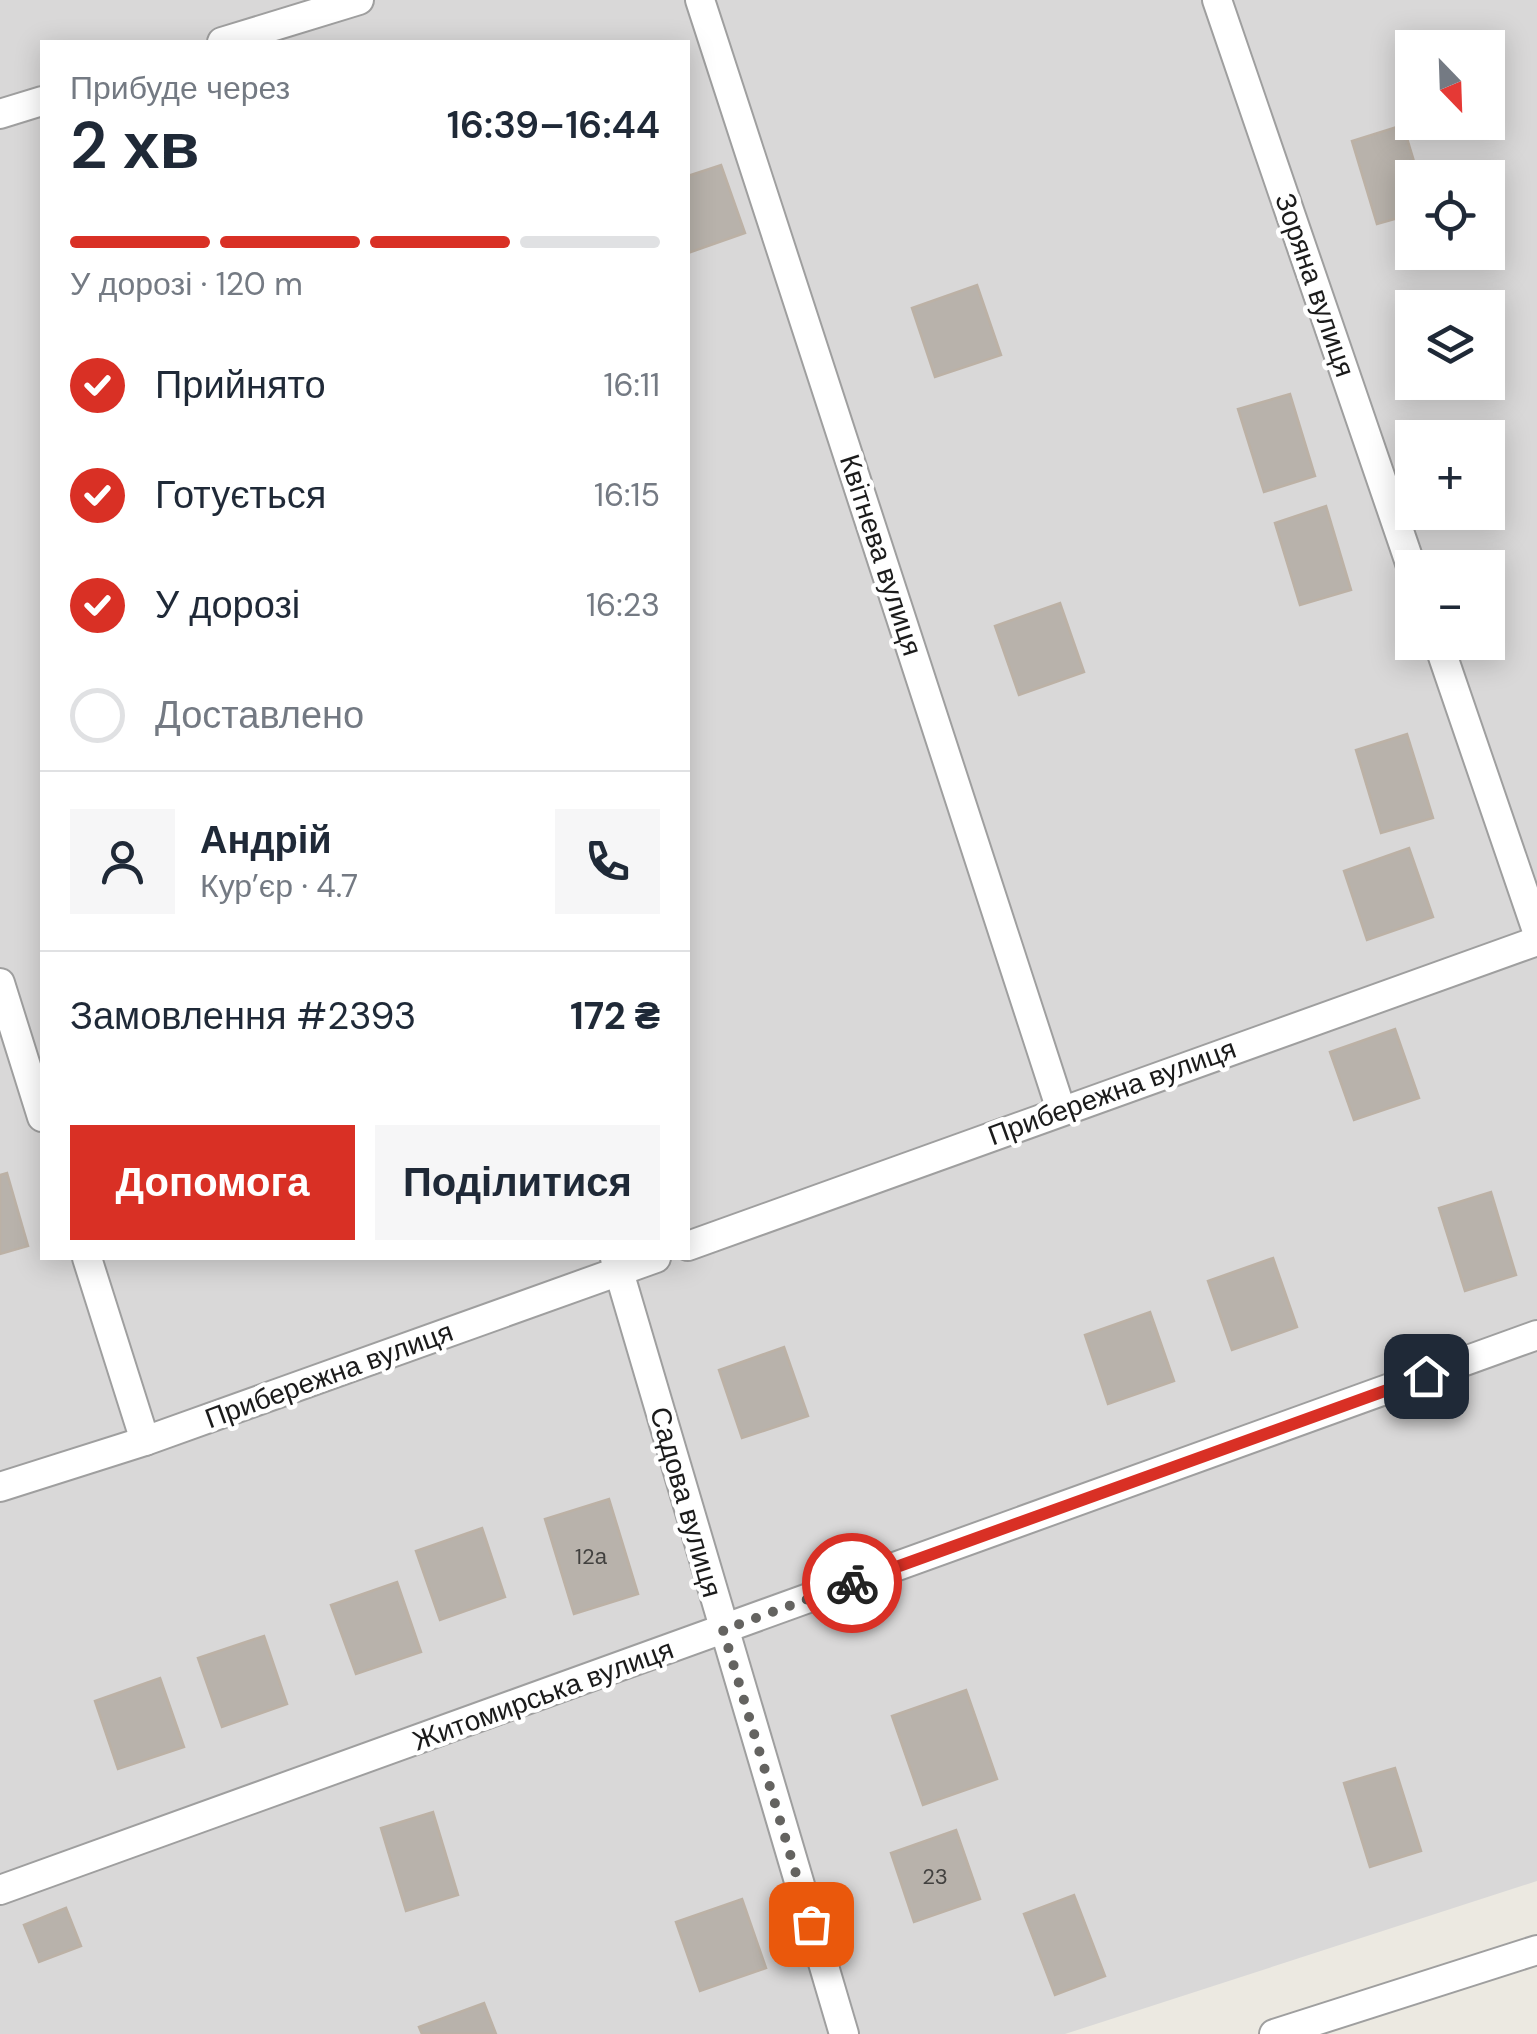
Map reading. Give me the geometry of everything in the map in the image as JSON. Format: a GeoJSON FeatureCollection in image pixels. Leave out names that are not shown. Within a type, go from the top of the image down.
{"type":"FeatureCollection","features":[{"type":"Feature","properties":{"kind":"street"},"geometry":{"type":"LineString","coordinates":[[228,40],[358,0]]}},
{"type":"Feature","properties":{"kind":"street","name":"Квітнева вулиця"},"geometry":{"type":"LineString","coordinates":[[700,0],[1061,1110]]}},
{"type":"Feature","properties":{"kind":"street","name":"Зоряна вулиця"},"geometry":{"type":"LineString","coordinates":[[1217,0],[1405,550]]}},
{"type":"Feature","properties":{"kind":"street"},"geometry":{"type":"LineString","coordinates":[[0,114],[40,101]]}},
{"type":"Feature","properties":{"kind":"street"},"geometry":{"type":"LineString","coordinates":[[1444,660],[1537,931]]}},
{"type":"Feature","properties":{"kind":"street","name":"Прибережна вулиця"},"geometry":{"type":"LineString","coordinates":[[690,1245],[1537,941]]}},
{"type":"Feature","properties":{"kind":"street"},"geometry":{"type":"LineString","coordinates":[[0,983],[40,1112]]}},
{"type":"Feature","properties":{"kind":"street"},"geometry":{"type":"LineString","coordinates":[[88,1260],[145,1441]]}},
{"type":"Feature","properties":{"kind":"street","name":"Прибережна вулиця"},"geometry":{"type":"LineString","coordinates":[[0,1487],[145,1441],[617,1264],[643,1260]]}},
{"type":"Feature","properties":{"kind":"street","name":"Садова вулиця"},"geometry":{"type":"LineString","coordinates":[[617,1264],[844,2034]]}},
{"type":"Feature","properties":{"kind":"street","name":"Житомирська вулиця"},"geometry":{"type":"LineString","coordinates":[[0,1890],[1537,1336]]}},
{"type":"Feature","properties":{"kind":"street"},"geometry":{"type":"LineString","coordinates":[[1274,2034],[1537,1950]]}},
{"type":"Feature","properties":{"kind":"shaded area"},"geometry":{"type":"Polygon","coordinates":[[[0,0],[1537,0],[1537,1881],[1065,2034],[0,2034],[0,0]]]}},
{"type":"Feature","properties":{"kind":"building"},"geometry":{"type":"Polygon","coordinates":[[[1395,128],[1395,140],[1408,140],[1414,160],[1395,160],[1395,219],[1377,224],[1352,141],[1395,128]]]}},
{"type":"Feature","properties":{"kind":"building"},"geometry":{"type":"Polygon","coordinates":[[[721,165],[745,233],[690,252],[690,175],[721,165]]]}},
{"type":"Feature","properties":{"kind":"building"},"geometry":{"type":"Polygon","coordinates":[[[977,285],[1001,355],[935,377],[912,308],[977,285]]]}},
{"type":"Feature","properties":{"kind":"building"},"geometry":{"type":"Polygon","coordinates":[[[1290,394],[1315,476],[1264,492],[1238,409],[1290,394]]]}},
{"type":"Feature","properties":{"kind":"building"},"geometry":{"type":"Polygon","coordinates":[[[1326,506],[1351,590],[1300,605],[1275,523],[1326,506]]]}},
{"type":"Feature","properties":{"kind":"building"},"geometry":{"type":"Polygon","coordinates":[[[1060,603],[1084,672],[1019,695],[995,626],[1060,603]]]}},
{"type":"Feature","properties":{"kind":"building"},"geometry":{"type":"Polygon","coordinates":[[[1407,734],[1433,818],[1381,833],[1356,750],[1407,734]]]}},
{"type":"Feature","properties":{"kind":"building"},"geometry":{"type":"Polygon","coordinates":[[[1409,848],[1433,917],[1367,940],[1344,871],[1409,848]]]}},
{"type":"Feature","properties":{"kind":"building"},"geometry":{"type":"Polygon","coordinates":[[[1395,1029],[1419,1098],[1354,1120],[1330,1052],[1395,1029]]]}},
{"type":"Feature","properties":{"kind":"building"},"geometry":{"type":"Polygon","coordinates":[[[7,1173],[28,1246],[0,1254],[0,1175],[7,1173]]]}},
{"type":"Feature","properties":{"kind":"building"},"geometry":{"type":"Polygon","coordinates":[[[1491,1192],[1516,1275],[1465,1291],[1439,1208],[1491,1192]]]}},
{"type":"Feature","properties":{"kind":"building"},"geometry":{"type":"Polygon","coordinates":[[[1273,1258],[1297,1327],[1232,1350],[1208,1281],[1273,1258]]]}},
{"type":"Feature","properties":{"kind":"building"},"geometry":{"type":"Polygon","coordinates":[[[1150,1312],[1174,1381],[1108,1404],[1085,1335],[1150,1312]]]}},
{"type":"Feature","properties":{"kind":"building"},"geometry":{"type":"Polygon","coordinates":[[[784,1347],[808,1416],[742,1438],[719,1370],[784,1347]]]}},
{"type":"Feature","properties":{"kind":"building"},"geometry":{"type":"Polygon","coordinates":[[[609,1499],[638,1594],[574,1614],[545,1519],[609,1499]]]}},
{"type":"Feature","properties":{"kind":"building"},"geometry":{"type":"Polygon","coordinates":[[[482,1528],[505,1597],[440,1620],[416,1551],[482,1528]]]}},
{"type":"Feature","properties":{"kind":"building"},"geometry":{"type":"Polygon","coordinates":[[[397,1582],[421,1652],[356,1674],[331,1605],[397,1582]]]}},
{"type":"Feature","properties":{"kind":"building"},"geometry":{"type":"Polygon","coordinates":[[[264,1636],[287,1704],[222,1727],[198,1658],[264,1636]]]}},
{"type":"Feature","properties":{"kind":"building"},"geometry":{"type":"Polygon","coordinates":[[[160,1678],[184,1747],[118,1769],[95,1701],[160,1678]]]}},
{"type":"Feature","properties":{"kind":"building"},"geometry":{"type":"Polygon","coordinates":[[[966,1690],[997,1779],[923,1805],[892,1716],[966,1690]]]}},
{"type":"Feature","properties":{"kind":"building"},"geometry":{"type":"Polygon","coordinates":[[[1395,1768],[1421,1851],[1370,1867],[1344,1783],[1395,1768]]]}},
{"type":"Feature","properties":{"kind":"building"},"geometry":{"type":"Polygon","coordinates":[[[433,1812],[458,1895],[406,1911],[381,1828],[433,1812]]]}},
{"type":"Feature","properties":{"kind":"building"},"geometry":{"type":"Polygon","coordinates":[[[956,1830],[980,1899],[914,1922],[891,1853],[956,1830]]]}},
{"type":"Feature","properties":{"kind":"building"},"geometry":{"type":"Polygon","coordinates":[[[1074,1895],[1105,1976],[1055,1995],[1024,1914],[1074,1895]]]}},
{"type":"Feature","properties":{"kind":"building"},"geometry":{"type":"Polygon","coordinates":[[[742,1899],[766,1968],[700,1991],[676,1922],[742,1899]]]}},
{"type":"Feature","properties":{"kind":"building"},"geometry":{"type":"Polygon","coordinates":[[[66,1908],[81,1946],[39,1962],[24,1925],[66,1908]]]}},
{"type":"Feature","properties":{"kind":"building"},"geometry":{"type":"Polygon","coordinates":[[[484,2003],[496,2034],[422,2034],[419,2027],[484,2003]]]}},
{"type":"Feature","properties":{"kind":"way so far"},"geometry":{"type":"LineString","coordinates":[[811,1924],[723,1630],[852,1583]]}},
{"type":"Feature","properties":{"kind":"route"},"geometry":{"type":"LineString","coordinates":[[852,1583],[1426,1376]]}}]}
